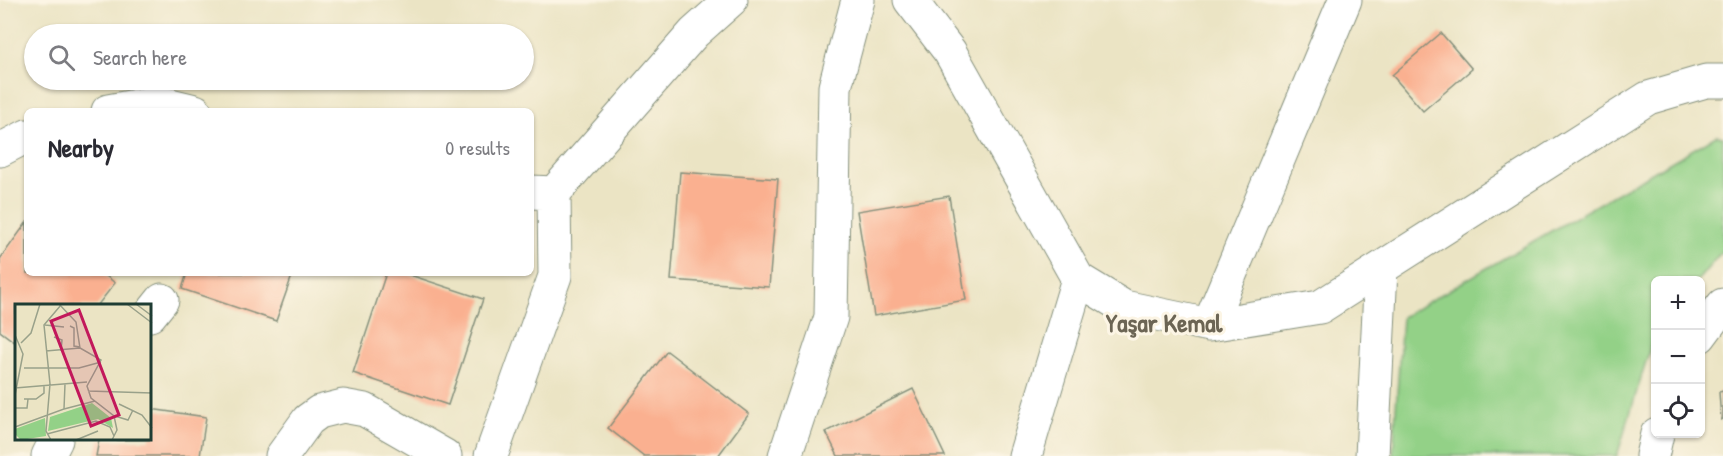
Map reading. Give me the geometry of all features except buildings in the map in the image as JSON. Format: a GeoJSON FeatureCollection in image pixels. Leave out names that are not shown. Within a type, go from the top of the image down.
{"type":"FeatureCollection","features":[{"type":"Feature","properties":{"kind":"street"},"geometry":{"type":"LineString","coordinates":[[491,456],[555,276],[539,199],[694,33],[731,0]]}},
{"type":"Feature","properties":{"kind":"street"},"geometry":{"type":"LineString","coordinates":[[785,456],[831,317],[835,87],[858,0]]}},
{"type":"Feature","properties":{"kind":"street"},"geometry":{"type":"LineString","coordinates":[[910,0],[950,52],[1078,279],[1125,307],[1209,325],[1320,307],[1648,98],[1717,75]]}},
{"type":"Feature","properties":{"kind":"street"},"geometry":{"type":"LineString","coordinates":[[1209,325],[1345,0]]}},
{"type":"Feature","properties":{"kind":"street"},"geometry":{"type":"LineString","coordinates":[[125,108],[158,102],[183,108]]}},
{"type":"Feature","properties":{"kind":"street"},"geometry":{"type":"LineString","coordinates":[[0,150],[24,138]]}},
{"type":"Feature","properties":{"kind":"street"},"geometry":{"type":"LineString","coordinates":[[1372,456],[1381,268]]}},
{"type":"Feature","properties":{"kind":"street"},"geometry":{"type":"LineString","coordinates":[[1025,456],[1078,279]]}},
{"type":"Feature","properties":{"kind":"street"},"geometry":{"type":"LineString","coordinates":[[1705,330],[1723,305]]}},
{"type":"Feature","properties":{"kind":"street"},"geometry":{"type":"LineString","coordinates":[[282,456],[308,420],[319,412],[343,406],[365,410],[445,456]]}},
{"type":"Feature","properties":{"kind":"street"},"geometry":{"type":"LineString","coordinates":[[1652,456],[1656,438]]}},
{"type":"Feature","properties":{"kind":"street"},"geometry":{"type":"LineString","coordinates":[[48,456],[56,441]]}},
{"type":"Feature","properties":{"kind":"green space"},"geometry":{"type":"Polygon","coordinates":[[[1716,136],[1723,137],[1723,250],[1701,276],[1651,276],[1651,345],[1617,456],[1393,456],[1402,317],[1716,136]]]}},
{"type":"Feature","properties":{"kind":"district","name":"Yaşar Kemal"},"geometry":{"type":"Point","coordinates":[1164,322]}}]}
